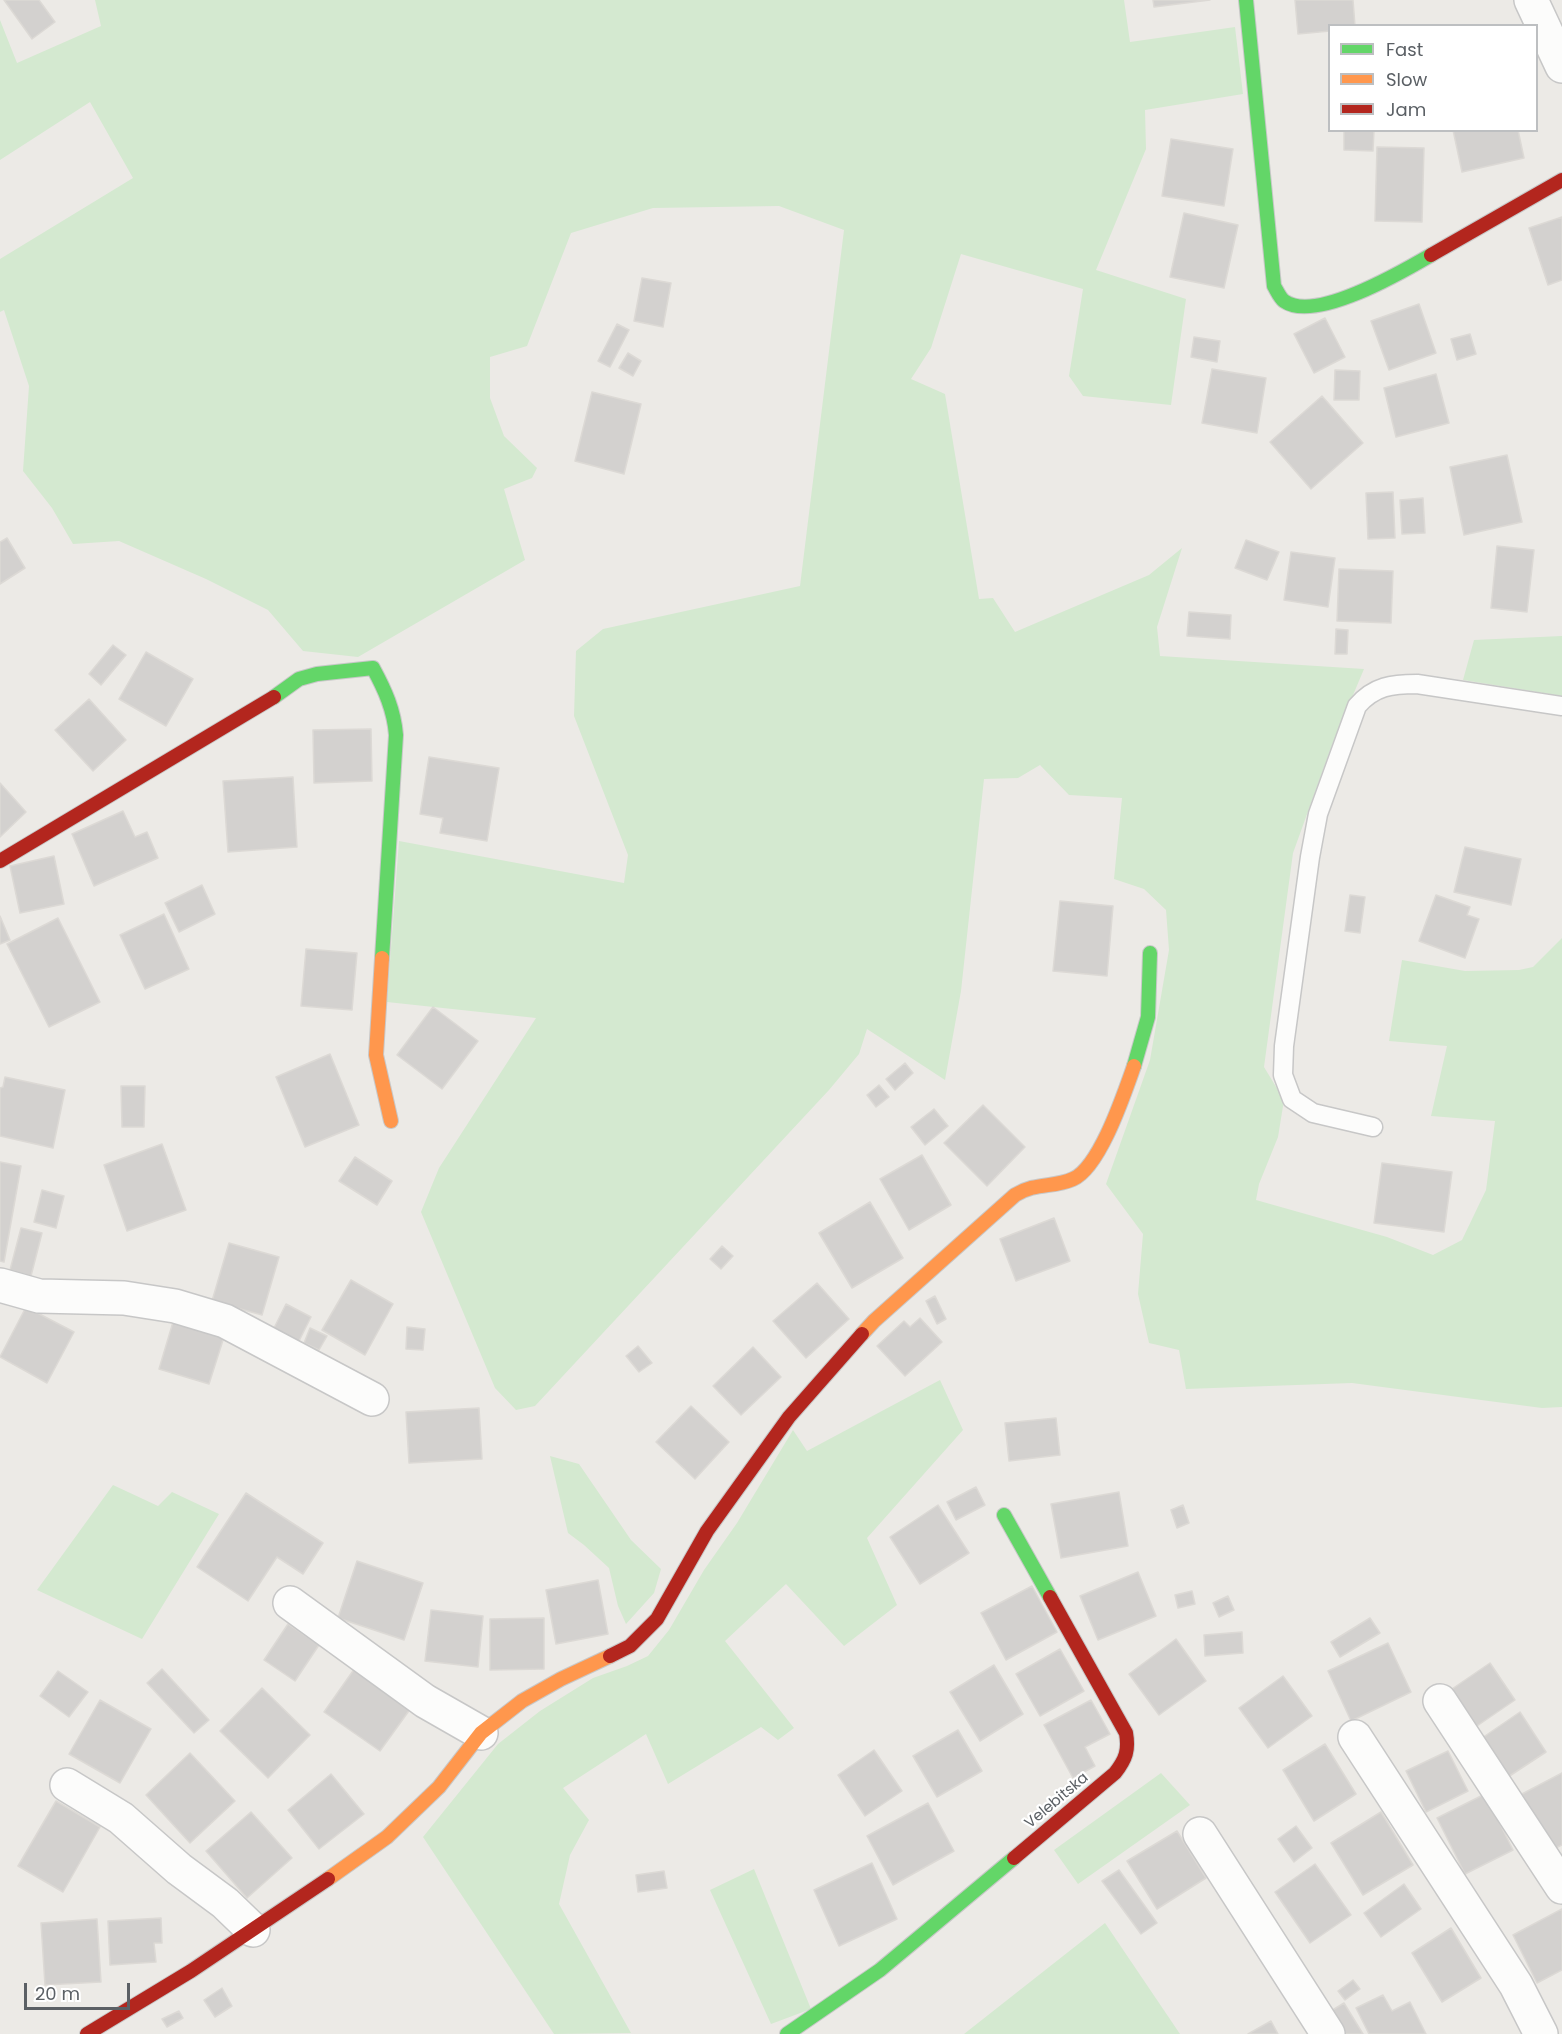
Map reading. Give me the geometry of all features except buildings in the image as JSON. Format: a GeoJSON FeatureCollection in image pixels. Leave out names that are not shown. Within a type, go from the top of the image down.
{"type":"FeatureCollection","features":[{"type":"Feature","properties":{"kind":"street"},"geometry":{"type":"LineString","coordinates":[[1246,0],[1274,286],[1283,301],[1298,307],[1313,308],[1343,300],[1425,259],[1562,180]]}},
{"type":"Feature","properties":{"kind":"street"},"geometry":{"type":"LineString","coordinates":[[1532,0],[1562,66]]}},
{"type":"Feature","properties":{"kind":"street"},"geometry":{"type":"LineString","coordinates":[[0,861],[281,693],[299,679],[317,674],[373,668],[388,694],[394,714],[396,735],[376,1055],[391,1121]]}},
{"type":"Feature","properties":{"kind":"street"},"geometry":{"type":"LineString","coordinates":[[87,2034],[191,1971],[387,1837],[439,1787],[482,1733],[522,1701],[561,1679],[630,1646],[643,1635],[657,1619],[707,1531],[789,1417],[874,1321],[1015,1195],[1026,1188],[1057,1185],[1085,1172],[1110,1127],[1146,1027],[1150,1001],[1150,953]]}},
{"type":"Feature","properties":{"kind":"street"},"geometry":{"type":"LineString","coordinates":[[0,1285],[39,1296],[124,1298],[175,1306],[225,1321],[372,1399]]}},
{"type":"Feature","properties":{"kind":"street","name":"Velebitska"},"geometry":{"type":"LineString","coordinates":[[787,2034],[880,1970],[1115,1773],[1124,1762],[1129,1750],[1126,1733],[1004,1515]]}},
{"type":"Feature","properties":{"kind":"street"},"geometry":{"type":"LineString","coordinates":[[290,1603],[425,1701],[482,1733]]}},
{"type":"Feature","properties":{"kind":"street"},"geometry":{"type":"LineString","coordinates":[[1440,1701],[1562,1887]]}},
{"type":"Feature","properties":{"kind":"street"},"geometry":{"type":"LineString","coordinates":[[1355,1737],[1516,1985],[1541,2034]]}},
{"type":"Feature","properties":{"kind":"street"},"geometry":{"type":"LineString","coordinates":[[67,1785],[121,1818],[179,1869],[225,1903],[253,1930]]}},
{"type":"Feature","properties":{"kind":"street"},"geometry":{"type":"LineString","coordinates":[[1200,1834],[1328,2034]]}},
{"type":"Feature","properties":{"kind":"lane"},"geometry":{"type":"LineString","coordinates":[[1373,1127],[1313,1113],[1292,1099],[1283,1075],[1284,1046],[1318,814],[1357,706],[1366,695],[1396,684],[1417,684],[1562,706]]}},
{"type":"Feature","properties":{"kind":"green space"},"geometry":{"type":"Polygon","coordinates":[[[95,0],[1124,0],[1130,42],[1235,27],[1243,94],[1145,110],[1146,149],[1096,270],[1186,299],[1171,405],[1083,396],[1069,376],[1083,289],[961,254],[931,348],[911,379],[945,394],[979,599],[993,598],[1015,632],[1149,575],[1182,548],[1157,627],[1160,656],[1364,669],[1332,745],[1293,853],[1264,1067],[1284,1100],[1278,1137],[1259,1184],[1256,1200],[1387,1237],[1433,1255],[1462,1240],[1486,1190],[1495,1121],[1431,1116],[1447,1046],[1389,1041],[1402,960],[1465,971],[1519,970],[1533,967],[1562,938],[1562,1407],[1542,1408],[1352,1383],[1186,1389],[1179,1350],[1149,1343],[1138,1294],[1143,1234],[1106,1184],[1150,1060],[1169,950],[1166,910],[1144,889],[1114,879],[1122,798],[1069,795],[1040,765],[1018,778],[984,779],[961,991],[945,1080],[867,1029],[859,1054],[829,1090],[535,1406],[516,1410],[495,1388],[421,1212],[439,1168],[536,1018],[387,1002],[399,841],[624,883],[628,855],[574,716],[576,651],[603,629],[800,586],[844,230],[779,206],[653,208],[571,233],[527,346],[490,357],[490,398],[504,436],[537,468],[532,478],[504,489],[525,560],[358,657],[303,651],[268,610],[206,579],[119,541],[73,544],[52,508],[23,471],[29,386],[4,310],[0,312],[0,259],[133,178],[90,102],[0,160],[0,20],[17,63],[101,26],[95,0]]]}},
{"type":"Feature","properties":{"kind":"green space"},"geometry":{"type":"Polygon","coordinates":[[[1562,636],[1562,696],[1463,680],[1474,640],[1562,636]]]}},
{"type":"Feature","properties":{"kind":"green space"},"geometry":{"type":"Polygon","coordinates":[[[940,1380],[963,1430],[867,1538],[897,1605],[844,1646],[786,1584],[725,1641],[794,1728],[778,1740],[761,1727],[668,1784],[646,1734],[563,1788],[589,1820],[570,1855],[559,1904],[631,2033],[554,2034],[423,1837],[498,1744],[540,1711],[593,1678],[648,1656],[669,1630],[704,1570],[737,1523],[793,1430],[807,1451],[940,1380]]]}},
{"type":"Feature","properties":{"kind":"green space"},"geometry":{"type":"Polygon","coordinates":[[[550,1456],[579,1464],[631,1540],[661,1569],[654,1593],[626,1624],[618,1606],[609,1568],[568,1533],[550,1456]]]}},
{"type":"Feature","properties":{"kind":"green space"},"geometry":{"type":"Polygon","coordinates":[[[113,1485],[158,1506],[172,1492],[219,1514],[142,1639],[37,1590],[113,1485]]]}},
{"type":"Feature","properties":{"kind":"green space"},"geometry":{"type":"Polygon","coordinates":[[[1161,1773],[1190,1805],[1078,1884],[1054,1850],[1161,1773]]]}},
{"type":"Feature","properties":{"kind":"green space"},"geometry":{"type":"Polygon","coordinates":[[[754,1869],[811,2009],[771,2024],[710,1890],[754,1869]]]}},
{"type":"Feature","properties":{"kind":"green space"},"geometry":{"type":"Polygon","coordinates":[[[1105,1923],[1180,2034],[964,2034],[1105,1923]]]}},
{"type":"Feature","properties":{"kind":"traffic: fast"},"geometry":{"type":"LineString","coordinates":[[1246,0],[1274,286],[1281,298],[1298,306],[1336,301],[1380,283],[1431,255]]}},
{"type":"Feature","properties":{"kind":"traffic: fast"},"geometry":{"type":"LineString","coordinates":[[274,697],[299,679],[317,674],[373,668],[385,692],[396,735],[382,958]]}},
{"type":"Feature","properties":{"kind":"traffic: fast"},"geometry":{"type":"LineString","coordinates":[[1134,1066],[1148,1017],[1150,953]]}},
{"type":"Feature","properties":{"kind":"traffic: fast"},"geometry":{"type":"LineString","coordinates":[[1004,1515],[1050,1597]]}},
{"type":"Feature","properties":{"kind":"traffic: fast"},"geometry":{"type":"LineString","coordinates":[[787,2034],[880,1970],[1014,1858]]}},
{"type":"Feature","properties":{"kind":"traffic: slow"},"geometry":{"type":"LineString","coordinates":[[382,958],[376,1055],[391,1121]]}},
{"type":"Feature","properties":{"kind":"traffic: slow"},"geometry":{"type":"LineString","coordinates":[[862,1334],[1015,1195],[1030,1188],[1066,1182],[1083,1172],[1102,1145],[1134,1066]]}},
{"type":"Feature","properties":{"kind":"traffic: slow"},"geometry":{"type":"LineString","coordinates":[[328,1879],[387,1837],[439,1787],[481,1733],[522,1701],[561,1679],[610,1656]]}},
{"type":"Feature","properties":{"kind":"traffic: jam"},"geometry":{"type":"LineString","coordinates":[[1431,255],[1562,180]]}},
{"type":"Feature","properties":{"kind":"traffic: jam"},"geometry":{"type":"LineString","coordinates":[[0,861],[274,697]]}},
{"type":"Feature","properties":{"kind":"traffic: jam"},"geometry":{"type":"LineString","coordinates":[[610,1656],[630,1646],[657,1619],[707,1531],[789,1417],[862,1334]]}},
{"type":"Feature","properties":{"kind":"traffic: jam"},"geometry":{"type":"LineString","coordinates":[[1014,1858],[1115,1773],[1127,1749],[1126,1733],[1050,1597]]}},
{"type":"Feature","properties":{"kind":"traffic: jam"},"geometry":{"type":"LineString","coordinates":[[87,2034],[191,1971],[328,1879]]}}]}
